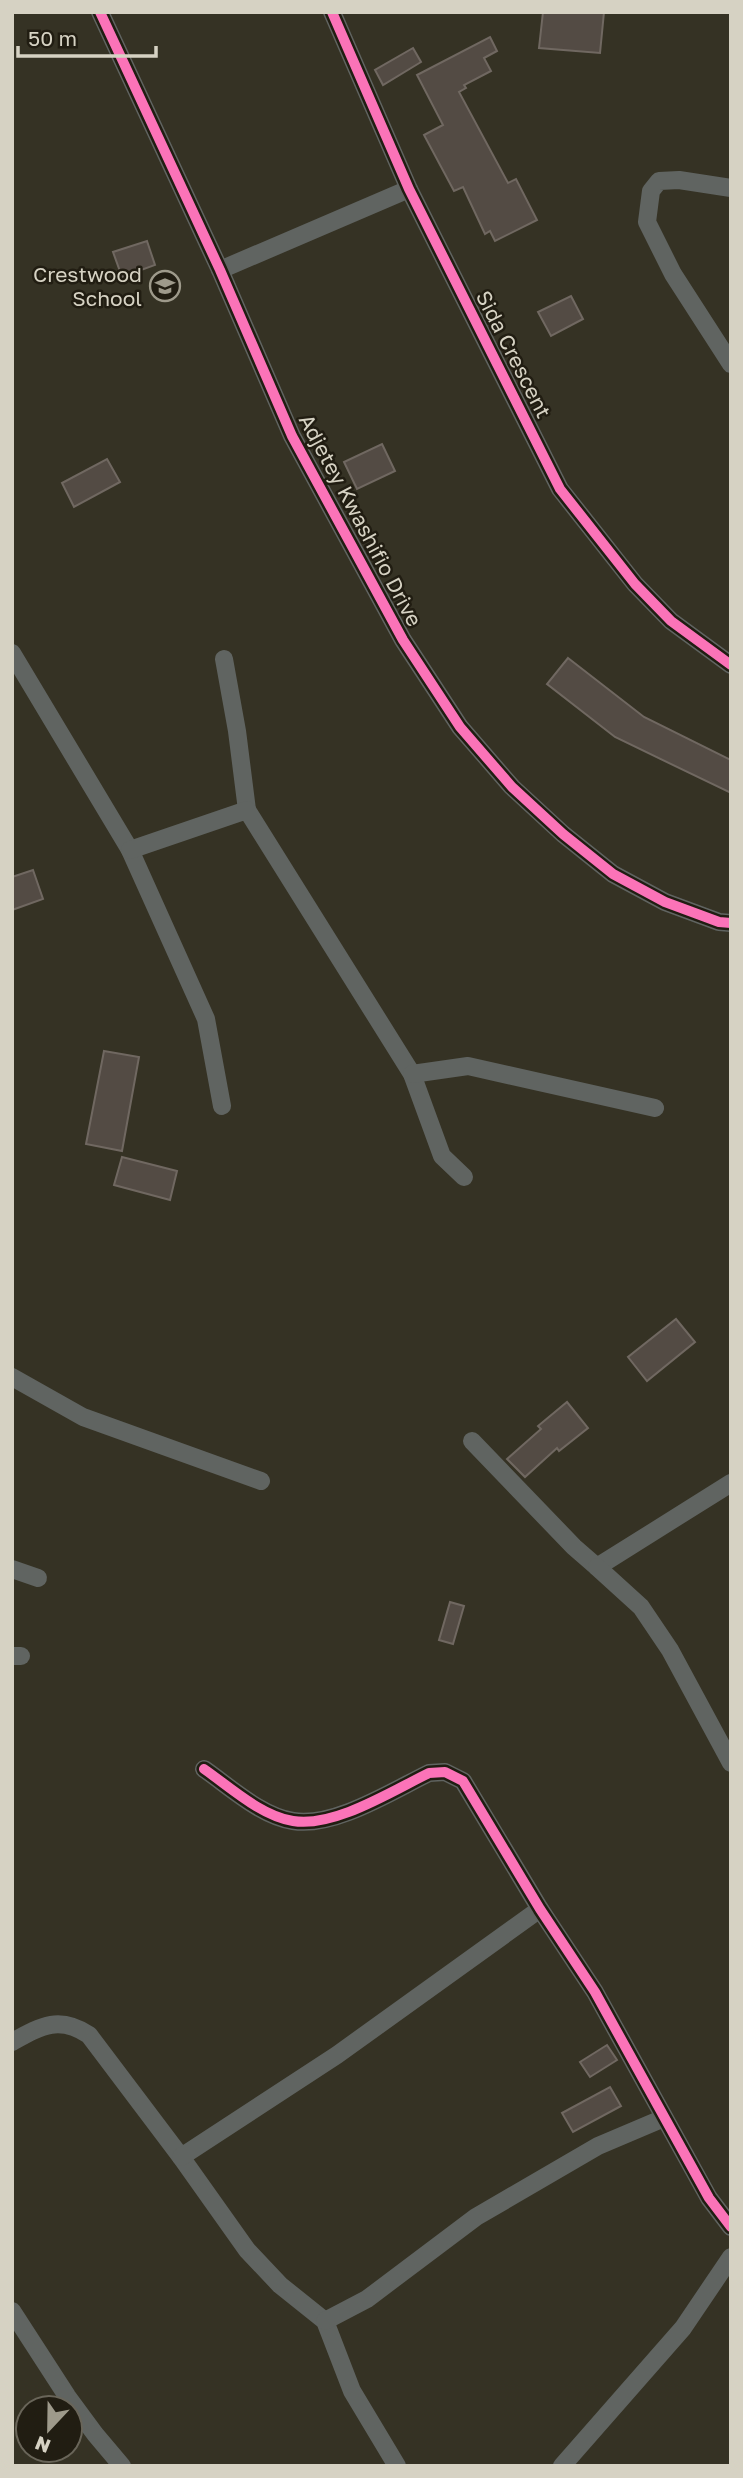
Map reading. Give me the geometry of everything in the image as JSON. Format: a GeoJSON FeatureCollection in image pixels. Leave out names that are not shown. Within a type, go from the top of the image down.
{"type":"FeatureCollection","features":[{"type":"Feature","properties":{"kind":"street","name":"Adjetey Kwashifio Drive"},"geometry":{"type":"LineString","coordinates":[[100,12],[220,270],[292,436],[402,640],[460,727],[512,787],[563,834],[613,874],[665,902],[719,922],[731,923]]}},
{"type":"Feature","properties":{"kind":"street","name":"Sida Crescent"},"geometry":{"type":"LineString","coordinates":[[332,12],[410,189],[560,489],[635,584],[671,621],[731,665]]}},
{"type":"Feature","properties":{"kind":"street"},"geometry":{"type":"LineString","coordinates":[[731,188],[679,180],[659,181],[650,191],[647,222],[673,274],[731,364]]}},
{"type":"Feature","properties":{"kind":"street"},"geometry":{"type":"LineString","coordinates":[[220,270],[410,189]]}},
{"type":"Feature","properties":{"kind":"street"},"geometry":{"type":"LineString","coordinates":[[12,653],[130,850],[205,1019],[222,1106]]}},
{"type":"Feature","properties":{"kind":"street"},"geometry":{"type":"LineString","coordinates":[[224,659],[247,810],[412,1074],[442,1156],[464,1177]]}},
{"type":"Feature","properties":{"kind":"street"},"geometry":{"type":"LineString","coordinates":[[130,850],[247,810]]}},
{"type":"Feature","properties":{"kind":"street"},"geometry":{"type":"LineString","coordinates":[[412,1074],[468,1066],[655,1108]]}},
{"type":"Feature","properties":{"kind":"street"},"geometry":{"type":"LineString","coordinates":[[12,1377],[83,1417],[261,1482]]}},
{"type":"Feature","properties":{"kind":"street"},"geometry":{"type":"LineString","coordinates":[[472,1441],[574,1547],[641,1606],[670,1650],[731,1763]]}},
{"type":"Feature","properties":{"kind":"street"},"geometry":{"type":"LineString","coordinates":[[597,1567],[731,1483]]}},
{"type":"Feature","properties":{"kind":"street"},"geometry":{"type":"LineString","coordinates":[[12,1569],[38,1578]]}},
{"type":"Feature","properties":{"kind":"street"},"geometry":{"type":"LineString","coordinates":[[204,1769],[261,1808],[291,1821],[315,1822],[340,1816],[429,1773],[445,1772],[463,1781],[540,1909],[595,1992],[709,2198],[731,2227]]}},
{"type":"Feature","properties":{"kind":"street"},"geometry":{"type":"LineString","coordinates":[[181,2157],[337,2055],[540,1909]]}},
{"type":"Feature","properties":{"kind":"street"},"geometry":{"type":"LineString","coordinates":[[12,2042],[43,2025],[75,2026],[89,2035],[247,2250],[281,2285],[325,2321],[352,2391],[397,2466]]}},
{"type":"Feature","properties":{"kind":"street"},"geometry":{"type":"LineString","coordinates":[[325,2321],[367,2299],[476,2217],[598,2146],[664,2118]]}},
{"type":"Feature","properties":{"kind":"street"},"geometry":{"type":"LineString","coordinates":[[562,2466],[683,2328],[731,2257]]}},
{"type":"Feature","properties":{"kind":"street"},"geometry":{"type":"LineString","coordinates":[[12,2311],[67,2396],[122,2466]]}},
{"type":"Feature","properties":{"kind":"building"},"geometry":{"type":"Polygon","coordinates":[[[543,12],[604,12],[600,53],[539,48],[543,12]]]}},
{"type":"Feature","properties":{"kind":"building"},"geometry":{"type":"Polygon","coordinates":[[[490,37],[497,51],[484,58],[491,71],[464,85],[466,88],[459,92],[508,183],[516,179],[537,220],[495,241],[490,231],[485,234],[463,187],[454,191],[424,135],[443,125],[417,75],[490,37]]]}},
{"type":"Feature","properties":{"kind":"building"},"geometry":{"type":"Polygon","coordinates":[[[413,48],[421,62],[383,85],[375,70],[413,48]]]}},
{"type":"Feature","properties":{"kind":"building"},"geometry":{"type":"Polygon","coordinates":[[[147,241],[155,265],[122,277],[113,252],[147,241]]]}},
{"type":"Feature","properties":{"kind":"building"},"geometry":{"type":"Polygon","coordinates":[[[571,296],[583,319],[551,336],[538,312],[571,296]]]}},
{"type":"Feature","properties":{"kind":"building"},"geometry":{"type":"Polygon","coordinates":[[[382,444],[395,471],[357,489],[344,462],[382,444]]]}},
{"type":"Feature","properties":{"kind":"building"},"geometry":{"type":"Polygon","coordinates":[[[107,459],[120,482],[74,507],[62,483],[107,459]]]}},
{"type":"Feature","properties":{"kind":"building"},"geometry":{"type":"Polygon","coordinates":[[[568,658],[644,717],[731,760],[731,793],[615,737],[547,684],[568,658]]]}},
{"type":"Feature","properties":{"kind":"building"},"geometry":{"type":"Polygon","coordinates":[[[33,870],[43,899],[12,910],[12,877],[33,870]]]}},
{"type":"Feature","properties":{"kind":"building"},"geometry":{"type":"Polygon","coordinates":[[[104,1051],[139,1057],[122,1151],[86,1144],[104,1051]]]}},
{"type":"Feature","properties":{"kind":"building"},"geometry":{"type":"Polygon","coordinates":[[[122,1157],[177,1171],[170,1200],[114,1185],[122,1157]]]}},
{"type":"Feature","properties":{"kind":"building"},"geometry":{"type":"Polygon","coordinates":[[[676,1319],[695,1342],[647,1381],[628,1357],[676,1319]]]}},
{"type":"Feature","properties":{"kind":"building"},"geometry":{"type":"Polygon","coordinates":[[[567,1402],[588,1428],[559,1451],[557,1448],[525,1477],[507,1459],[541,1429],[538,1426],[567,1402]]]}},
{"type":"Feature","properties":{"kind":"building"},"geometry":{"type":"Polygon","coordinates":[[[450,1602],[464,1606],[453,1644],[439,1640],[450,1602]]]}},
{"type":"Feature","properties":{"kind":"building"},"geometry":{"type":"Polygon","coordinates":[[[607,2045],[617,2060],[590,2077],[580,2062],[607,2045]]]}},
{"type":"Feature","properties":{"kind":"building"},"geometry":{"type":"Polygon","coordinates":[[[610,2087],[621,2106],[573,2132],[562,2113],[610,2087]]]}},
{"type":"Feature","properties":{"kind":"cycle path"},"geometry":{"type":"LineString","coordinates":[[100,12],[220,270],[292,436],[403,640],[460,727],[512,787],[563,834],[613,874],[665,902],[719,922],[731,923]]}},
{"type":"Feature","properties":{"kind":"cycle path"},"geometry":{"type":"LineString","coordinates":[[332,12],[409,189],[560,489],[635,584],[671,621],[731,665]]}},
{"type":"Feature","properties":{"kind":"cycle path"},"geometry":{"type":"LineString","coordinates":[[204,1769],[269,1813],[293,1821],[309,1822],[344,1814],[429,1773],[445,1772],[463,1781],[540,1909],[595,1992],[709,2198],[731,2227]]}},
{"type":"Feature","properties":{"kind":"place","name":"Crestwood School"},"geometry":{"type":"Point","coordinates":[165,286]}}]}
